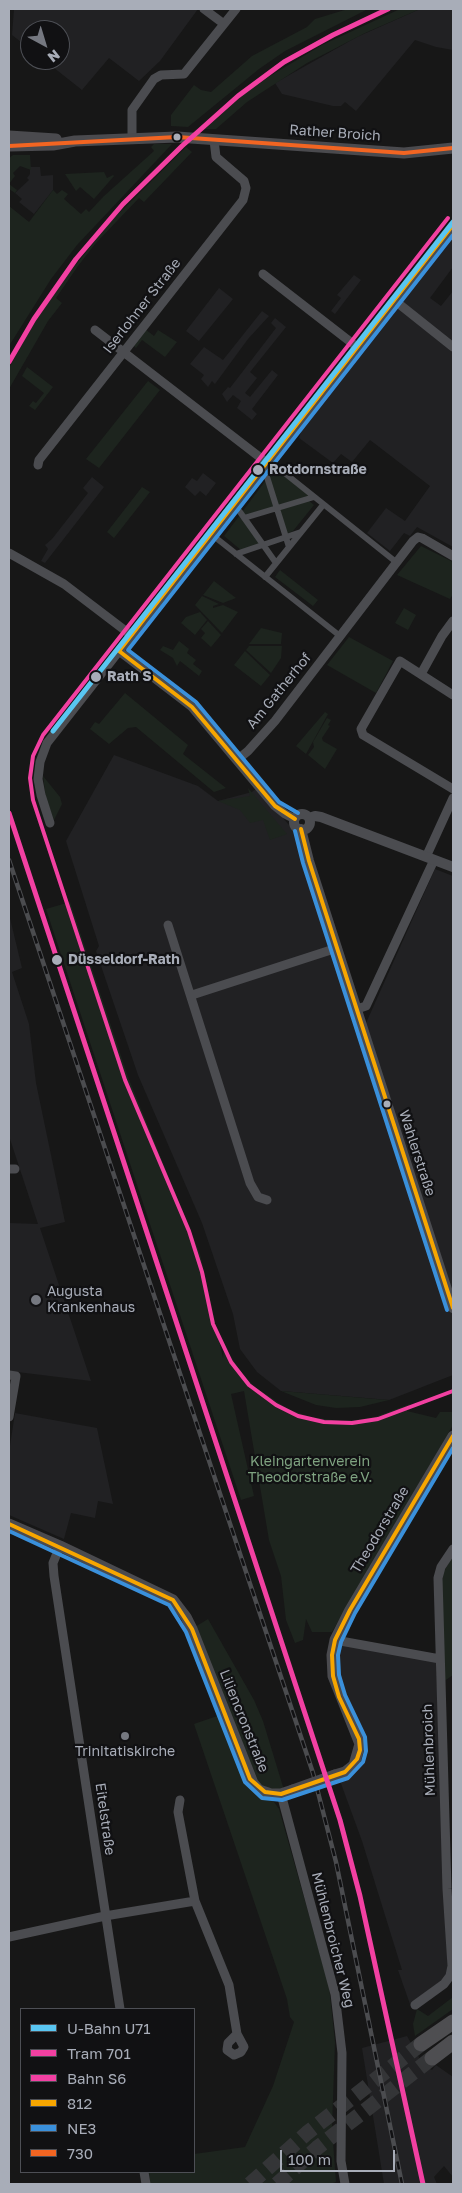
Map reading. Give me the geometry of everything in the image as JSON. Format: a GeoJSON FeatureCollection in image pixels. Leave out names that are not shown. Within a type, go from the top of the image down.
{"type":"FeatureCollection","features":[{"type":"Feature","properties":{"kind":"highway"},"geometry":{"type":"LineString","coordinates":[[421,2044],[453,2022]]}},
{"type":"Feature","properties":{"kind":"highway"},"geometry":{"type":"LineString","coordinates":[[432,2058],[453,2042]]}},
{"type":"Feature","properties":{"kind":"main road","name":"Rather Broich"},"geometry":{"type":"LineString","coordinates":[[9,136],[75,141]]}},
{"type":"Feature","properties":{"kind":"main road","name":"Rather Broich"},"geometry":{"type":"LineString","coordinates":[[9,146],[177,137],[404,153],[453,148]]}},
{"type":"Feature","properties":{"kind":"main road","name":"Theodorstraße"},"geometry":{"type":"LineString","coordinates":[[335,1640],[350,1610],[453,1436]]}},
{"type":"Feature","properties":{"kind":"main road","name":"Liliencronstraße"},"geometry":{"type":"LineString","coordinates":[[9,1524],[161,1593],[178,1605],[192,1629],[250,1779],[265,1792],[280,1794]]}},
{"type":"Feature","properties":{"kind":"main road"},"geometry":{"type":"LineString","coordinates":[[280,1794],[345,1772],[354,1765],[359,1754],[360,1744],[332,1676],[332,1655],[335,1640]]}},
{"type":"Feature","properties":{"kind":"street"},"geometry":{"type":"LineString","coordinates":[[204,9],[224,24]]}},
{"type":"Feature","properties":{"kind":"street"},"geometry":{"type":"LineString","coordinates":[[132,138],[132,110],[154,79],[161,76],[184,74],[236,9]]}},
{"type":"Feature","properties":{"kind":"street","name":"Iserlohner Straße"},"geometry":{"type":"LineString","coordinates":[[38,465],[39,460],[243,200],[246,188],[244,181],[214,154],[214,140]]}},
{"type":"Feature","properties":{"kind":"street"},"geometry":{"type":"LineString","coordinates":[[50,823],[38,779],[44,749],[131,635],[210,534],[269,463],[453,225]]}},
{"type":"Feature","properties":{"kind":"street"},"geometry":{"type":"LineString","coordinates":[[262,274],[357,347]]}},
{"type":"Feature","properties":{"kind":"street"},"geometry":{"type":"LineString","coordinates":[[394,300],[453,347]]}},
{"type":"Feature","properties":{"kind":"street"},"geometry":{"type":"LineString","coordinates":[[94,330],[324,504],[396,562]]}},
{"type":"Feature","properties":{"kind":"street"},"geometry":{"type":"LineString","coordinates":[[267,477],[289,547]]}},
{"type":"Feature","properties":{"kind":"street"},"geometry":{"type":"LineString","coordinates":[[244,518],[314,497]]}},
{"type":"Feature","properties":{"kind":"street"},"geometry":{"type":"LineString","coordinates":[[265,577],[324,504]]}},
{"type":"Feature","properties":{"kind":"street"},"geometry":{"type":"LineString","coordinates":[[240,512],[276,563]]}},
{"type":"Feature","properties":{"kind":"street"},"geometry":{"type":"LineString","coordinates":[[236,554],[302,531]]}},
{"type":"Feature","properties":{"kind":"street"},"geometry":{"type":"LineString","coordinates":[[210,534],[340,636]]}},
{"type":"Feature","properties":{"kind":"street","name":"Am Gatherhof"},"geometry":{"type":"LineString","coordinates":[[237,760],[248,751],[275,720],[396,562],[418,537],[453,556]]}},
{"type":"Feature","properties":{"kind":"street"},"geometry":{"type":"LineString","coordinates":[[9,553],[64,585],[131,635]]}},
{"type":"Feature","properties":{"kind":"street"},"geometry":{"type":"LineString","coordinates":[[421,674],[442,636],[453,621]]}},
{"type":"Feature","properties":{"kind":"street"},"geometry":{"type":"LineString","coordinates":[[119,651],[192,707],[276,806],[285,814],[295,818],[303,814],[309,818]]}},
{"type":"Feature","properties":{"kind":"street"},"geometry":{"type":"LineString","coordinates":[[453,694],[400,661],[361,729],[363,735],[453,789]]}},
{"type":"Feature","properties":{"kind":"street"},"geometry":{"type":"LineString","coordinates":[[357,1009],[366,1006],[430,858],[453,798]]}},
{"type":"Feature","properties":{"kind":"street"},"geometry":{"type":"LineString","coordinates":[[309,818],[315,816],[321,818],[453,867]]}},
{"type":"Feature","properties":{"kind":"street"},"geometry":{"type":"LineString","coordinates":[[295,818],[296,826],[302,829],[309,825],[309,818]]}},
{"type":"Feature","properties":{"kind":"street","name":"Wahlerstraße"},"geometry":{"type":"LineString","coordinates":[[302,829],[308,862],[453,1308]]}},
{"type":"Feature","properties":{"kind":"street"},"geometry":{"type":"LineString","coordinates":[[168,925],[192,995],[250,1183],[258,1197],[267,1200]]}},
{"type":"Feature","properties":{"kind":"street"},"geometry":{"type":"LineString","coordinates":[[192,995],[336,948]]}},
{"type":"Feature","properties":{"kind":"street"},"geometry":{"type":"LineString","coordinates":[[9,1417],[13,1375]]}},
{"type":"Feature","properties":{"kind":"street","name":"Eitelstraße"},"geometry":{"type":"LineString","coordinates":[[60,1546],[53,1563],[54,1576],[120,2008]]}},
{"type":"Feature","properties":{"kind":"street","name":"Mühlenbroich"},"geometry":{"type":"LineString","coordinates":[[415,2006],[448,1979],[453,1954],[447,1889],[438,1578],[442,1567],[453,1549]]}},
{"type":"Feature","properties":{"kind":"street"},"geometry":{"type":"LineString","coordinates":[[335,1640],[440,1658]]}},
{"type":"Feature","properties":{"kind":"street","name":"Mühlenbroicher Weg"},"geometry":{"type":"LineString","coordinates":[[280,1794],[335,1994],[342,2053],[341,2161],[345,2184]]}},
{"type":"Feature","properties":{"kind":"street"},"geometry":{"type":"LineString","coordinates":[[180,1800],[178,1812],[195,1901],[229,1985],[237,2034]]}},
{"type":"Feature","properties":{"kind":"street"},"geometry":{"type":"LineString","coordinates":[[9,1937],[105,1916],[195,1901]]}},
{"type":"Feature","properties":{"kind":"shaded area"},"geometry":{"type":"Polygon","coordinates":[[[14,9],[198,9],[160,61],[139,81],[109,58],[82,90],[57,70],[70,70],[70,20],[20,20],[20,41],[12,35],[14,9]]]}},
{"type":"Feature","properties":{"kind":"shaded area"},"geometry":{"type":"Polygon","coordinates":[[[420,9],[453,9],[453,50],[415,40],[356,111],[345,102],[341,106],[333,106],[282,94],[275,83],[357,37],[420,9]]]}},
{"type":"Feature","properties":{"kind":"shaded area"},"geometry":{"type":"Polygon","coordinates":[[[30,167],[40,167],[41,176],[53,175],[53,190],[34,214],[19,202],[22,199],[15,193],[29,180],[27,178],[30,174],[30,167]]]}},
{"type":"Feature","properties":{"kind":"shaded area"},"geometry":{"type":"Polygon","coordinates":[[[453,229],[453,267],[430,298],[441,306],[453,291],[453,547],[417,527],[410,536],[404,533],[390,551],[367,533],[386,508],[405,521],[430,486],[370,440],[352,462],[341,454],[333,463],[299,438],[306,418],[453,229]]]}},
{"type":"Feature","properties":{"kind":"shaded area"},"geometry":{"type":"Polygon","coordinates":[[[354,275],[361,280],[335,314],[331,311],[341,298],[337,295],[354,275]]]}},
{"type":"Feature","properties":{"kind":"shaded area"},"geometry":{"type":"Polygon","coordinates":[[[219,288],[233,299],[199,341],[186,331],[219,288]]]}},
{"type":"Feature","properties":{"kind":"shaded area"},"geometry":{"type":"Polygon","coordinates":[[[262,311],[269,316],[248,339],[215,384],[212,381],[208,387],[201,379],[204,375],[190,364],[204,347],[223,360],[262,311]]]}},
{"type":"Feature","properties":{"kind":"shaded area"},"geometry":{"type":"Polygon","coordinates":[[[275,318],[286,327],[250,372],[257,378],[245,393],[250,397],[272,370],[278,375],[252,409],[257,414],[252,420],[237,408],[241,401],[233,395],[227,402],[222,394],[228,387],[230,388],[276,328],[271,323],[275,318]]]}},
{"type":"Feature","properties":{"kind":"shaded area"},"geometry":{"type":"Polygon","coordinates":[[[203,473],[216,483],[206,496],[200,491],[195,496],[185,487],[192,478],[197,481],[203,473]]]}},
{"type":"Feature","properties":{"kind":"shaded area"},"geometry":{"type":"Polygon","coordinates":[[[92,477],[104,487],[45,563],[41,561],[48,549],[45,545],[52,539],[88,493],[83,488],[92,477]]]}},
{"type":"Feature","properties":{"kind":"shaded area"},"geometry":{"type":"Polygon","coordinates":[[[114,755],[198,786],[218,801],[252,792],[257,788],[295,832],[362,1032],[435,869],[453,876],[453,1375],[389,1400],[281,1391],[257,1372],[240,1349],[233,1314],[202,1223],[138,1075],[96,951],[99,946],[66,841],[114,755]]]}},
{"type":"Feature","properties":{"kind":"shaded area"},"geometry":{"type":"Polygon","coordinates":[[[9,914],[22,968],[12,972],[29,1024],[36,1083],[65,1222],[40,1228],[91,1381],[9,1371],[9,1223],[38,1224],[9,1136],[9,914]]]}},
{"type":"Feature","properties":{"kind":"shaded area"},"geometry":{"type":"Polygon","coordinates":[[[15,1413],[97,1428],[113,1504],[98,1501],[95,1518],[71,1513],[64,1539],[9,1515],[9,1452],[15,1413]]]}},
{"type":"Feature","properties":{"kind":"shaded area"},"geometry":{"type":"Polygon","coordinates":[[[344,1644],[436,1660],[448,1976],[413,2002],[411,2007],[398,1970],[402,1970],[362,1841],[339,1778],[360,1762],[337,1676],[335,1651],[344,1644]]]}},
{"type":"Feature","properties":{"kind":"shaded area"},"geometry":{"type":"Polygon","coordinates":[[[407,2036],[420,2059],[428,2067],[432,2070],[436,2065],[453,2077],[453,2177],[444,2166],[434,2177],[437,2184],[384,2184],[362,2048],[407,2036]]]}},
{"type":"Feature","properties":{"kind":"green space"},"geometry":{"type":"Polygon","coordinates":[[[348,9],[368,9],[285,51],[259,69],[188,127],[171,126],[171,115],[194,85],[201,90],[211,92],[252,56],[307,27],[315,19],[348,9]]]}},
{"type":"Feature","properties":{"kind":"green space"},"geometry":{"type":"Polygon","coordinates":[[[400,9],[420,9],[365,33],[307,63],[247,102],[216,129],[205,129],[244,94],[270,76],[322,45],[400,9]]]}},
{"type":"Feature","properties":{"kind":"green space"},"geometry":{"type":"Polygon","coordinates":[[[154,144],[172,144],[77,245],[51,279],[9,346],[9,206],[29,222],[53,190],[57,194],[62,190],[68,194],[64,199],[81,214],[86,209],[89,212],[154,151],[151,147],[154,144]]]}},
{"type":"Feature","properties":{"kind":"green space"},"geometry":{"type":"Polygon","coordinates":[[[186,147],[192,152],[144,202],[139,198],[95,244],[78,266],[56,298],[62,303],[48,321],[9,389],[9,368],[33,325],[61,283],[111,221],[186,147]]]}},
{"type":"Feature","properties":{"kind":"green space"},"geometry":{"type":"Polygon","coordinates":[[[13,155],[30,155],[31,170],[20,166],[13,173],[15,176],[9,184],[9,158],[13,155]]]}},
{"type":"Feature","properties":{"kind":"green space"},"geometry":{"type":"Polygon","coordinates":[[[104,172],[107,178],[114,176],[94,199],[80,187],[76,191],[65,174],[104,172]]]}},
{"type":"Feature","properties":{"kind":"green space"},"geometry":{"type":"Polygon","coordinates":[[[9,184],[17,190],[15,193],[9,189],[9,184]]]}},
{"type":"Feature","properties":{"kind":"green space"},"geometry":{"type":"Polygon","coordinates":[[[145,329],[154,336],[158,330],[177,342],[165,357],[142,340],[136,348],[133,345],[145,329]]]}},
{"type":"Feature","properties":{"kind":"green space"},"geometry":{"type":"Polygon","coordinates":[[[27,367],[53,387],[35,410],[29,406],[33,401],[36,403],[44,393],[22,376],[27,367]]]}},
{"type":"Feature","properties":{"kind":"green space"},"geometry":{"type":"Polygon","coordinates":[[[148,381],[160,390],[99,468],[86,459],[148,381]]]}},
{"type":"Feature","properties":{"kind":"green space"},"geometry":{"type":"Polygon","coordinates":[[[275,469],[311,497],[278,507],[269,477],[275,469]]]}},
{"type":"Feature","properties":{"kind":"green space"},"geometry":{"type":"Polygon","coordinates":[[[266,480],[274,508],[245,517],[242,512],[266,480]]]}},
{"type":"Feature","properties":{"kind":"green space"},"geometry":{"type":"Polygon","coordinates":[[[142,487],[150,492],[114,538],[107,532],[142,487]]]}},
{"type":"Feature","properties":{"kind":"green space"},"geometry":{"type":"Polygon","coordinates":[[[308,500],[314,505],[293,531],[286,534],[279,509],[308,500]]]}},
{"type":"Feature","properties":{"kind":"green space"},"geometry":{"type":"Polygon","coordinates":[[[240,515],[260,544],[241,550],[224,536],[240,515]]]}},
{"type":"Feature","properties":{"kind":"green space"},"geometry":{"type":"Polygon","coordinates":[[[421,546],[453,562],[453,594],[450,599],[397,575],[421,546]]]}},
{"type":"Feature","properties":{"kind":"green space"},"geometry":{"type":"Polygon","coordinates":[[[280,570],[318,600],[313,606],[275,577],[280,570]]]}},
{"type":"Feature","properties":{"kind":"green space"},"geometry":{"type":"Polygon","coordinates":[[[214,581],[236,598],[223,603],[203,595],[214,581]]]}},
{"type":"Feature","properties":{"kind":"green space"},"geometry":{"type":"Polygon","coordinates":[[[202,596],[219,604],[213,606],[213,608],[223,605],[238,612],[222,633],[195,605],[202,596]]]}},
{"type":"Feature","properties":{"kind":"green space"},"geometry":{"type":"Polygon","coordinates":[[[404,608],[416,615],[408,630],[395,623],[404,608]]]}},
{"type":"Feature","properties":{"kind":"green space"},"geometry":{"type":"Polygon","coordinates":[[[200,612],[207,620],[195,635],[181,623],[186,617],[200,612]]]}},
{"type":"Feature","properties":{"kind":"green space"},"geometry":{"type":"Polygon","coordinates":[[[208,621],[221,635],[211,647],[201,638],[205,633],[201,629],[208,621]]]}},
{"type":"Feature","properties":{"kind":"green space"},"geometry":{"type":"Polygon","coordinates":[[[261,628],[282,633],[281,644],[249,644],[261,628]]]}},
{"type":"Feature","properties":{"kind":"green space"},"geometry":{"type":"Polygon","coordinates":[[[349,637],[393,661],[376,693],[327,665],[349,637]]]}},
{"type":"Feature","properties":{"kind":"green space"},"geometry":{"type":"Polygon","coordinates":[[[179,641],[189,649],[187,653],[196,660],[193,664],[202,671],[199,676],[180,661],[177,666],[173,658],[160,650],[163,646],[173,650],[179,641]]]}},
{"type":"Feature","properties":{"kind":"green space"},"geometry":{"type":"Polygon","coordinates":[[[249,646],[282,646],[281,658],[271,673],[246,650],[249,646]]]}},
{"type":"Feature","properties":{"kind":"green space"},"geometry":{"type":"Polygon","coordinates":[[[245,651],[270,675],[261,686],[234,665],[245,651]]]}},
{"type":"Feature","properties":{"kind":"green space"},"geometry":{"type":"Polygon","coordinates":[[[125,693],[188,745],[183,754],[226,788],[214,792],[136,727],[128,728],[109,744],[90,729],[95,722],[99,724],[125,693]]]}},
{"type":"Feature","properties":{"kind":"green space"},"geometry":{"type":"Polygon","coordinates":[[[325,712],[328,714],[306,754],[296,746],[325,712]]]}},
{"type":"Feature","properties":{"kind":"green space"},"geometry":{"type":"Polygon","coordinates":[[[327,718],[331,720],[328,725],[330,726],[322,738],[323,741],[337,749],[325,769],[308,755],[314,747],[313,742],[327,718]]]}},
{"type":"Feature","properties":{"kind":"green space"},"geometry":{"type":"Polygon","coordinates":[[[43,776],[60,797],[62,804],[54,820],[46,799],[43,776]]]}},
{"type":"Feature","properties":{"kind":"green space"},"geometry":{"type":"Polygon","coordinates":[[[248,788],[287,834],[270,840],[263,820],[250,823],[240,810],[218,801],[250,796],[248,788]]]}},
{"type":"Feature","properties":{"kind":"green space","name":"Kleingartenverein Theodorstraße e.V."},"geometry":{"type":"Polygon","coordinates":[[[70,902],[128,1077],[200,1254],[223,1358],[224,1346],[243,1375],[255,1387],[288,1409],[310,1417],[340,1421],[355,1420],[375,1417],[410,1404],[407,1411],[436,1418],[440,1412],[453,1412],[453,1425],[332,1632],[312,1632],[306,1619],[303,1640],[295,1643],[286,1620],[281,1576],[269,1540],[244,1391],[231,1394],[254,1496],[241,1500],[46,909],[70,902]]]}},
{"type":"Feature","properties":{"kind":"green space"},"geometry":{"type":"Polygon","coordinates":[[[281,1391],[389,1400],[360,1407],[336,1408],[316,1405],[281,1391]]]}},
{"type":"Feature","properties":{"kind":"green space"},"geometry":{"type":"Polygon","coordinates":[[[453,1555],[453,1675],[443,1682],[441,1588],[443,1573],[453,1555]]]}},
{"type":"Feature","properties":{"kind":"green space"},"geometry":{"type":"Polygon","coordinates":[[[208,1619],[254,1700],[263,1721],[284,1790],[265,1788],[259,1783],[195,1627],[208,1619]]]}},
{"type":"Feature","properties":{"kind":"green space"},"geometry":{"type":"Polygon","coordinates":[[[220,1715],[249,1786],[261,1796],[274,1802],[279,1809],[329,1986],[335,2042],[332,2128],[336,2182],[330,2184],[150,2184],[149,2173],[195,2173],[195,2154],[245,2147],[273,2086],[294,2022],[290,2017],[287,1999],[194,1724],[220,1715]]]}},
{"type":"Feature","properties":{"kind":"green space"},"geometry":{"type":"Polygon","coordinates":[[[453,1997],[453,2009],[415,2036],[413,2024],[417,2009],[428,2016],[453,1997]]]}},
{"type":"Feature","properties":{"kind":"tunnel"},"geometry":{"type":"LineString","coordinates":[[250,2184],[307,2133],[421,2044]]}},
{"type":"Feature","properties":{"kind":"tunnel"},"geometry":{"type":"LineString","coordinates":[[277,2184],[317,2148],[432,2058]]}},
{"type":"Feature","properties":{"kind":"railway"},"geometry":{"type":"LineString","coordinates":[[9,860],[313,1773],[336,1862],[402,2184]]}},
{"type":"Feature","properties":{"kind":"metro line","name":"U71"},"geometry":{"type":"LineString","coordinates":[[53,731],[453,222]]}},
{"type":"Feature","properties":{"kind":"tram line","name":"701"},"geometry":{"type":"LineString","coordinates":[[448,218],[43,735],[33,756],[30,778],[33,800],[125,1080],[189,1231],[202,1272],[213,1324],[231,1362],[249,1385],[276,1405],[298,1416],[324,1422],[352,1423],[378,1419],[453,1391]]}},
{"type":"Feature","properties":{"kind":"rail line","name":"S6"},"geometry":{"type":"LineString","coordinates":[[9,362],[34,319],[76,259],[123,204],[182,146],[238,96],[284,62],[333,35],[388,9]]}},
{"type":"Feature","properties":{"kind":"rail line","name":"S6"},"geometry":{"type":"LineString","coordinates":[[9,813],[340,1820],[360,1896],[423,2184]]}},
{"type":"Feature","properties":{"kind":"transit line","name":"730"},"geometry":{"type":"LineString","coordinates":[[9,146],[177,137],[404,153],[453,148]]}},
{"type":"Feature","properties":{"kind":"transit line","name":"812"},"geometry":{"type":"LineString","coordinates":[[119,651],[453,225]]}},
{"type":"Feature","properties":{"kind":"transit line","name":"NE3"},"geometry":{"type":"LineString","coordinates":[[298,813],[279,802],[196,702],[128,650],[453,235]]}},
{"type":"Feature","properties":{"kind":"transit line","name":"812"},"geometry":{"type":"LineString","coordinates":[[119,651],[192,707],[275,806],[295,819]]}},
{"type":"Feature","properties":{"kind":"transit line","name":"812"},"geometry":{"type":"LineString","coordinates":[[301,829],[309,861],[453,1308]]}},
{"type":"Feature","properties":{"kind":"transit line","name":"NE3"},"geometry":{"type":"LineString","coordinates":[[295,831],[303,863],[447,1310]]}},
{"type":"Feature","properties":{"kind":"transit line","name":"812"},"geometry":{"type":"LineString","coordinates":[[9,1524],[173,1600],[192,1629],[250,1779],[265,1792],[281,1794],[345,1772],[357,1759],[360,1750],[359,1739],[339,1697],[333,1676],[332,1655],[335,1640],[350,1610],[453,1436]]}},
{"type":"Feature","properties":{"kind":"transit line","name":"NE3"},"geometry":{"type":"LineString","coordinates":[[9,1531],[169,1605],[186,1632],[245,1782],[262,1798],[282,1800],[348,1778],[363,1762],[366,1751],[365,1737],[345,1695],[339,1675],[338,1655],[341,1642],[355,1613],[453,1448]]}},
{"type":"Feature","properties":{"kind":"place","name":"Rotdornstraße"},"geometry":{"type":"Point","coordinates":[258,470]}},
{"type":"Feature","properties":{"kind":"place","name":"Rath S"},"geometry":{"type":"Point","coordinates":[96,677]}},
{"type":"Feature","properties":{"kind":"place","name":"Düsseldorf-Rath"},"geometry":{"type":"Point","coordinates":[57,960]}},
{"type":"Feature","properties":{"kind":"place","name":"Augusta Krankenhaus"},"geometry":{"type":"Point","coordinates":[36,1300]}},
{"type":"Feature","properties":{"kind":"place","name":"Trinitatiskirche"},"geometry":{"type":"Point","coordinates":[125,1736]}}]}
